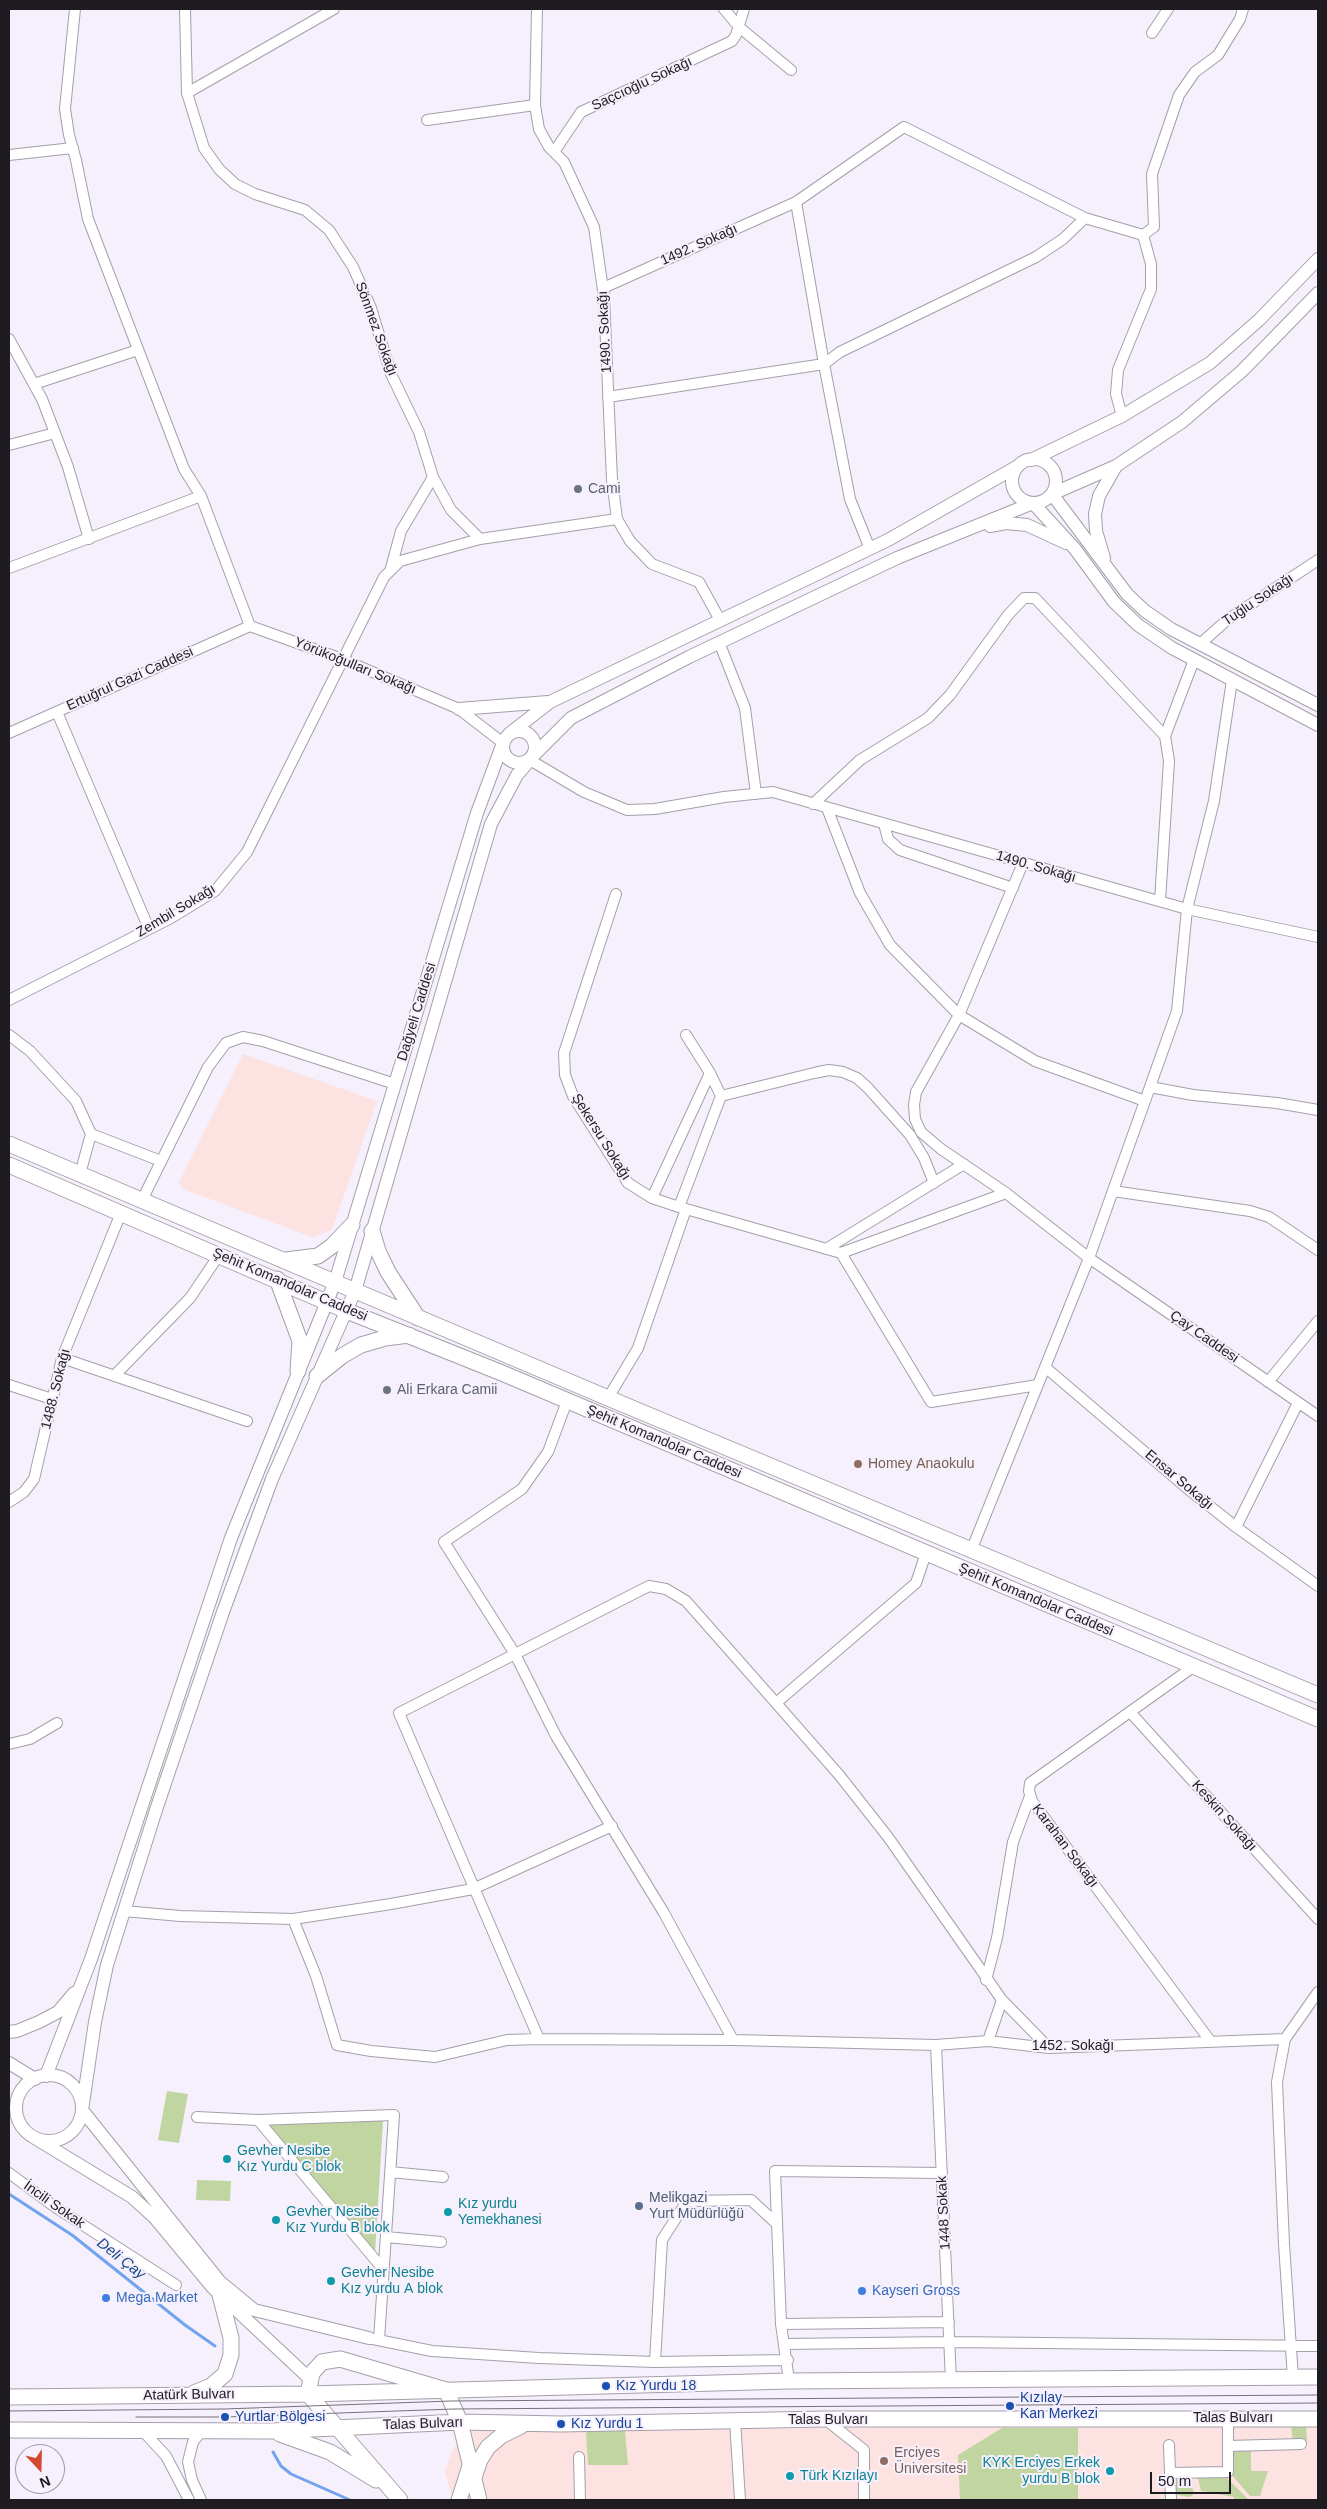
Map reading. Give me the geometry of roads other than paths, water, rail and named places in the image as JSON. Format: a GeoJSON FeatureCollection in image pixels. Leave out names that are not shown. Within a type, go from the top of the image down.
{"type":"FeatureCollection","features":[{"type":"Feature","properties":{"kind":"main road","name":"Şehit Komandolar Caddesi"},"geometry":{"type":"LineString","coordinates":[[9,1144],[970,1551],[1318,1695]]}},
{"type":"Feature","properties":{"kind":"main road","name":"Şehit Komandolar Caddesi"},"geometry":{"type":"LineString","coordinates":[[9,1165],[327,1300],[347,1311],[411,1335],[1318,1719]]}},
{"type":"Feature","properties":{"kind":"main road"},"geometry":{"type":"LineString","coordinates":[[282,1260],[318,1256],[332,1246],[352,1225]]}},
{"type":"Feature","properties":{"kind":"main road"},"geometry":{"type":"LineString","coordinates":[[372,1231],[378,1251],[388,1272],[418,1318]]}},
{"type":"Feature","properties":{"kind":"main road"},"geometry":{"type":"LineString","coordinates":[[277,1279],[300,1341],[298,1371]]}},
{"type":"Feature","properties":{"kind":"main road"},"geometry":{"type":"LineString","coordinates":[[317,1376],[342,1356],[361,1345],[384,1338],[411,1335]]}},
{"type":"Feature","properties":{"kind":"main road"},"geometry":{"type":"LineString","coordinates":[[187,2396],[210,2386],[226,2374],[231,2355],[231,2338],[220,2295]]}},
{"type":"Feature","properties":{"kind":"main road"},"geometry":{"type":"LineString","coordinates":[[400,2500],[337,2428],[310,2387],[317,2365],[327,2360],[340,2359],[446,2390],[789,2381],[1318,2378]]}},
{"type":"Feature","properties":{"kind":"main road","name":"Atatürk Bulvarı"},"geometry":{"type":"LineString","coordinates":[[9,2397],[187,2396],[310,2387],[369,2392],[446,2390]]}},
{"type":"Feature","properties":{"kind":"main road"},"geometry":{"type":"LineString","coordinates":[[446,2390],[460,2422],[479,2500]]}},
{"type":"Feature","properties":{"kind":"main road","name":"Talas Bulvarı"},"geometry":{"type":"LineString","coordinates":[[337,2428],[460,2422],[529,2424],[735,2420],[1318,2419]]}},
{"type":"Feature","properties":{"kind":"main road"},"geometry":{"type":"LineString","coordinates":[[459,2500],[472,2471],[492,2443],[510,2430],[529,2424]]}},
{"type":"Feature","properties":{"kind":"main road"},"geometry":{"type":"LineString","coordinates":[[9,2430],[142,2429],[272,2431],[337,2428]]}},
{"type":"Feature","properties":{"kind":"main road"},"geometry":{"type":"LineString","coordinates":[[272,2431],[330,2452],[390,2488],[406,2500]]}},
{"type":"Feature","properties":{"kind":"street"},"geometry":{"type":"LineString","coordinates":[[76,9],[65,109],[88,219],[184,469],[201,496],[250,626]]}},
{"type":"Feature","properties":{"kind":"street","name":"Sönmez Sokağı"},"geometry":{"type":"LineString","coordinates":[[185,9],[187,93],[204,148],[219,169],[235,184],[255,194],[305,210],[330,230],[353,267],[371,308],[391,374],[419,432],[433,477],[451,510],[480,539]]}},
{"type":"Feature","properties":{"kind":"street"},"geometry":{"type":"LineString","coordinates":[[187,93],[334,9]]}},
{"type":"Feature","properties":{"kind":"street","name":"1490. Sokağı"},"geometry":{"type":"LineString","coordinates":[[537,9],[534,105],[539,129],[554,152],[564,162],[594,227],[603,288],[612,480],[617,519],[630,541],[652,564],[700,582],[720,620]]}},
{"type":"Feature","properties":{"kind":"street"},"geometry":{"type":"LineString","coordinates":[[724,9],[739,27],[791,70]]}},
{"type":"Feature","properties":{"kind":"street"},"geometry":{"type":"LineString","coordinates":[[739,27],[744,9]]}},
{"type":"Feature","properties":{"kind":"street"},"geometry":{"type":"LineString","coordinates":[[1152,33],[1168,9]]}},
{"type":"Feature","properties":{"kind":"street"},"geometry":{"type":"LineString","coordinates":[[1143,235],[1154,227],[1152,174],[1179,94],[1195,72],[1218,54],[1240,19],[1243,9]]}},
{"type":"Feature","properties":{"kind":"street","name":"Saçcıoğlu Sokağı"},"geometry":{"type":"LineString","coordinates":[[554,152],[581,112],[723,47],[732,41],[739,27]]}},
{"type":"Feature","properties":{"kind":"street"},"geometry":{"type":"LineString","coordinates":[[427,120],[534,105]]}},
{"type":"Feature","properties":{"kind":"street","name":"1492. Sokağı"},"geometry":{"type":"LineString","coordinates":[[603,288],[796,202],[904,127],[1085,218]]}},
{"type":"Feature","properties":{"kind":"street"},"geometry":{"type":"LineString","coordinates":[[9,155],[73,148]]}},
{"type":"Feature","properties":{"kind":"street"},"geometry":{"type":"LineString","coordinates":[[796,202],[850,499],[870,549]]}},
{"type":"Feature","properties":{"kind":"street"},"geometry":{"type":"LineString","coordinates":[[608,397],[824,364],[840,352],[1036,257],[1063,239],[1085,218],[1143,235]]}},
{"type":"Feature","properties":{"kind":"street"},"geometry":{"type":"LineString","coordinates":[[1122,416],[1116,394],[1118,370],[1151,290],[1151,264],[1143,235]]}},
{"type":"Feature","properties":{"kind":"street"},"geometry":{"type":"LineString","coordinates":[[506,739],[520,731],[530,735],[535,744],[532,758],[520,764],[510,761],[503,753],[506,739],[550,702],[870,549],[1018,466],[1122,416],[1210,363],[1259,320],[1318,260]]}},
{"type":"Feature","properties":{"kind":"street"},"geometry":{"type":"LineString","coordinates":[[963,531],[1047,499],[1052,494],[1116,466],[1182,422],[1224,387],[1318,293]]}},
{"type":"Feature","properties":{"kind":"street"},"geometry":{"type":"LineString","coordinates":[[9,340],[42,399],[68,467],[89,539]]}},
{"type":"Feature","properties":{"kind":"street"},"geometry":{"type":"LineString","coordinates":[[34,384],[138,350]]}},
{"type":"Feature","properties":{"kind":"street"},"geometry":{"type":"LineString","coordinates":[[9,445],[55,434]]}},
{"type":"Feature","properties":{"kind":"street"},"geometry":{"type":"LineString","coordinates":[[1031,460],[1045,462],[1054,473],[1055,487],[1052,494]]}},
{"type":"Feature","properties":{"kind":"street"},"geometry":{"type":"LineString","coordinates":[[1018,466],[1014,472],[1012,486],[1020,498],[1033,503],[1075,549],[1114,602],[1138,625],[1194,660],[1318,725]]}},
{"type":"Feature","properties":{"kind":"street"},"geometry":{"type":"LineString","coordinates":[[1106,566],[1096,531],[1095,514],[1099,496],[1116,466]]}},
{"type":"Feature","properties":{"kind":"street","name":"Zembil Sokağı"},"geometry":{"type":"LineString","coordinates":[[9,1000],[149,929],[216,890],[247,852],[342,659],[391,568],[401,531],[433,477]]}},
{"type":"Feature","properties":{"kind":"street"},"geometry":{"type":"LineString","coordinates":[[1052,494],[1127,594],[1146,611],[1171,629],[1318,706]]}},
{"type":"Feature","properties":{"kind":"street"},"geometry":{"type":"LineString","coordinates":[[9,568],[201,496]]}},
{"type":"Feature","properties":{"kind":"street"},"geometry":{"type":"LineString","coordinates":[[391,568],[410,557],[480,539],[617,519]]}},
{"type":"Feature","properties":{"kind":"street"},"geometry":{"type":"LineString","coordinates":[[963,531],[1006,523],[1027,525],[1075,549]]}},
{"type":"Feature","properties":{"kind":"street","name":"Dağyeli Caddesi"},"geometry":{"type":"LineString","coordinates":[[82,2110],[95,2022],[107,1965],[124,1911],[223,1612],[272,1479],[355,1291],[491,824],[517,775],[554,734],[583,711],[719,642],[897,558],[963,531]]}},
{"type":"Feature","properties":{"kind":"street","name":"Tuğlu Sokağı"},"geometry":{"type":"LineString","coordinates":[[1200,644],[1227,620],[1318,560]]}},
{"type":"Feature","properties":{"kind":"street"},"geometry":{"type":"LineString","coordinates":[[813,804],[860,760],[928,718],[950,695],[1008,614],[1024,598],[1035,598],[1165,736]]}},
{"type":"Feature","properties":{"kind":"street","name":"Yörükoğulları Sokağı"},"geometry":{"type":"LineString","coordinates":[[250,626],[342,659],[459,709],[506,739]]}},
{"type":"Feature","properties":{"kind":"street","name":"Ertuğrul Gazi Caddesi"},"geometry":{"type":"LineString","coordinates":[[9,733],[250,626]]}},
{"type":"Feature","properties":{"kind":"street"},"geometry":{"type":"LineString","coordinates":[[719,642],[745,708],[756,794]]}},
{"type":"Feature","properties":{"kind":"street"},"geometry":{"type":"LineString","coordinates":[[1160,901],[1169,761],[1165,736],[1194,660]]}},
{"type":"Feature","properties":{"kind":"street"},"geometry":{"type":"LineString","coordinates":[[970,1551],[1089,1258],[1176,1010],[1186,909],[1214,801],[1232,680]]}},
{"type":"Feature","properties":{"kind":"street"},"geometry":{"type":"LineString","coordinates":[[459,709],[550,702]]}},
{"type":"Feature","properties":{"kind":"street"},"geometry":{"type":"LineString","coordinates":[[56,712],[149,929]]}},
{"type":"Feature","properties":{"kind":"street","name":"Dağyeli Caddesi"},"geometry":{"type":"LineString","coordinates":[[41,2077],[80,1986],[232,1538],[334,1282],[477,813],[506,739]]}},
{"type":"Feature","properties":{"kind":"street","name":"1490. Sokağı"},"geometry":{"type":"LineString","coordinates":[[532,758],[584,792],[627,810],[656,809],[724,797],[773,792],[1186,909],[1318,935]]}},
{"type":"Feature","properties":{"kind":"street"},"geometry":{"type":"LineString","coordinates":[[827,808],[860,893],[890,945],[959,1015],[1035,1061],[1144,1101]]}},
{"type":"Feature","properties":{"kind":"street"},"geometry":{"type":"LineString","coordinates":[[884,824],[888,838],[900,850],[1013,888]]}},
{"type":"Feature","properties":{"kind":"street","name":"Çay Caddesi"},"geometry":{"type":"LineString","coordinates":[[1023,863],[959,1015],[916,1092],[915,1119],[921,1132],[1006,1193],[1089,1258],[1314,1414]]}},
{"type":"Feature","properties":{"kind":"street","name":"Şekersu Sokağı"},"geometry":{"type":"LineString","coordinates":[[616,894],[564,1053],[565,1075],[573,1096],[628,1183],[652,1198],[841,1253]]}},
{"type":"Feature","properties":{"kind":"street"},"geometry":{"type":"LineString","coordinates":[[9,1035],[30,1051],[76,1101],[91,1134],[80,1174]]}},
{"type":"Feature","properties":{"kind":"street"},"geometry":{"type":"LineString","coordinates":[[608,1398],[638,1348],[721,1096],[710,1073],[686,1036]]}},
{"type":"Feature","properties":{"kind":"street"},"geometry":{"type":"LineString","coordinates":[[142,1200],[208,1067],[226,1043],[243,1037],[395,1084]]}},
{"type":"Feature","properties":{"kind":"street"},"geometry":{"type":"LineString","coordinates":[[721,1096],[829,1070],[843,1072],[857,1078],[868,1088],[910,1136],[924,1158],[934,1183]]}},
{"type":"Feature","properties":{"kind":"street"},"geometry":{"type":"LineString","coordinates":[[652,1198],[710,1073]]}},
{"type":"Feature","properties":{"kind":"street"},"geometry":{"type":"LineString","coordinates":[[1150,1086],[1193,1095],[1276,1103],[1318,1110]]}},
{"type":"Feature","properties":{"kind":"street"},"geometry":{"type":"LineString","coordinates":[[91,1134],[161,1161]]}},
{"type":"Feature","properties":{"kind":"street"},"geometry":{"type":"LineString","coordinates":[[826,1249],[964,1164]]}},
{"type":"Feature","properties":{"kind":"street"},"geometry":{"type":"LineString","coordinates":[[1113,1191],[1250,1211],[1269,1217],[1318,1250]]}},
{"type":"Feature","properties":{"kind":"street"},"geometry":{"type":"LineString","coordinates":[[1006,1193],[841,1253],[932,1402],[1038,1385]]}},
{"type":"Feature","properties":{"kind":"street","name":"1488. Sokağı"},"geometry":{"type":"LineString","coordinates":[[9,1502],[24,1492],[34,1479],[62,1358],[121,1213]]}},
{"type":"Feature","properties":{"kind":"street"},"geometry":{"type":"LineString","coordinates":[[114,1376],[190,1298],[220,1255]]}},
{"type":"Feature","properties":{"kind":"street"},"geometry":{"type":"LineString","coordinates":[[1268,1382],[1318,1322]]}},
{"type":"Feature","properties":{"kind":"street"},"geometry":{"type":"LineString","coordinates":[[62,1358],[247,1422]]}},
{"type":"Feature","properties":{"kind":"street","name":"Ensar Sokağı"},"geometry":{"type":"LineString","coordinates":[[1045,1367],[1236,1528],[1318,1586]]}},
{"type":"Feature","properties":{"kind":"street"},"geometry":{"type":"LineString","coordinates":[[9,1385],[52,1399]]}},
{"type":"Feature","properties":{"kind":"street"},"geometry":{"type":"LineString","coordinates":[[567,1401],[548,1452],[522,1489],[444,1542],[515,1654],[556,1736],[664,1913],[733,2040]]}},
{"type":"Feature","properties":{"kind":"street"},"geometry":{"type":"LineString","coordinates":[[1314,1414],[1318,1402]]}},
{"type":"Feature","properties":{"kind":"street"},"geometry":{"type":"LineString","coordinates":[[1236,1528],[1298,1403]]}},
{"type":"Feature","properties":{"kind":"street"},"geometry":{"type":"LineString","coordinates":[[776,1703],[916,1583],[926,1553]]}},
{"type":"Feature","properties":{"kind":"street"},"geometry":{"type":"LineString","coordinates":[[539,2039],[399,1713],[649,1586],[666,1589],[686,1601],[840,1776],[888,1837],[986,1980],[1002,2000],[1049,2048]]}},
{"type":"Feature","properties":{"kind":"street","name":"Karahan Sokağı"},"geometry":{"type":"LineString","coordinates":[[1193,1667],[1030,1783],[1030,1796],[1211,2042]]}},
{"type":"Feature","properties":{"kind":"street","name":"Keskin Sokağı"},"geometry":{"type":"LineString","coordinates":[[1130,1712],[1318,1920]]}},
{"type":"Feature","properties":{"kind":"street"},"geometry":{"type":"LineString","coordinates":[[9,1744],[30,1739],[57,1723]]}},
{"type":"Feature","properties":{"kind":"street"},"geometry":{"type":"LineString","coordinates":[[986,1980],[998,1938],[1013,1842],[1030,1796]]}},
{"type":"Feature","properties":{"kind":"street"},"geometry":{"type":"LineString","coordinates":[[124,1911],[180,1916],[293,1919],[474,1889],[612,1826]]}},
{"type":"Feature","properties":{"kind":"street","name":"1452. Sokağı"},"geometry":{"type":"LineString","coordinates":[[293,1919],[316,1976],[337,2045],[370,2051],[435,2057],[507,2040],[539,2039],[733,2040],[936,2045],[988,2041],[1049,2048],[1286,2039]]}},
{"type":"Feature","properties":{"kind":"street"},"geometry":{"type":"LineString","coordinates":[[9,2032],[17,2031],[58,2012],[80,1986]]}},
{"type":"Feature","properties":{"kind":"street"},"geometry":{"type":"LineString","coordinates":[[1293,2378],[1283,2236],[1277,2082],[1286,2039],[1318,1992]]}},
{"type":"Feature","properties":{"kind":"street"},"geometry":{"type":"LineString","coordinates":[[988,2041],[1002,2000]]}},
{"type":"Feature","properties":{"kind":"street","name":"1448 Sokak"},"geometry":{"type":"LineString","coordinates":[[936,2045],[951,2381]]}},
{"type":"Feature","properties":{"kind":"street"},"geometry":{"type":"LineString","coordinates":[[9,2063],[41,2077],[57,2077],[72,2085],[81,2099],[82,2110],[76,2126],[65,2137],[45,2141],[31,2135],[20,2124],[17,2104],[23,2090],[41,2077]]}},
{"type":"Feature","properties":{"kind":"street"},"geometry":{"type":"LineString","coordinates":[[82,2110],[220,2282],[254,2310],[411,2348],[452,2353],[655,2362],[788,2360]]}},
{"type":"Feature","properties":{"kind":"street"},"geometry":{"type":"LineString","coordinates":[[9,2115],[31,2135],[132,2197],[154,2217],[220,2295],[310,2387]]}},
{"type":"Feature","properties":{"kind":"street"},"geometry":{"type":"LineString","coordinates":[[197,2117],[258,2120],[394,2115],[386,2237],[374,2339]]}},
{"type":"Feature","properties":{"kind":"street"},"geometry":{"type":"LineString","coordinates":[[258,2120],[383,2269]]}},
{"type":"Feature","properties":{"kind":"street"},"geometry":{"type":"LineString","coordinates":[[789,2381],[788,2360],[781,2324],[775,2171],[942,2173]]}},
{"type":"Feature","properties":{"kind":"street"},"geometry":{"type":"LineString","coordinates":[[390,2172],[443,2177]]}},
{"type":"Feature","properties":{"kind":"street","name":"İncili Sokak"},"geometry":{"type":"LineString","coordinates":[[9,2173],[54,2207],[176,2285]]}},
{"type":"Feature","properties":{"kind":"street"},"geometry":{"type":"LineString","coordinates":[[655,2362],[662,2240],[688,2201],[751,2200],[777,2224]]}},
{"type":"Feature","properties":{"kind":"street"},"geometry":{"type":"LineString","coordinates":[[386,2237],[441,2242]]}},
{"type":"Feature","properties":{"kind":"street"},"geometry":{"type":"LineString","coordinates":[[781,2324],[949,2322]]}},
{"type":"Feature","properties":{"kind":"street"},"geometry":{"type":"LineString","coordinates":[[784,2344],[950,2342],[1318,2346]]}},
{"type":"Feature","properties":{"kind":"street"},"geometry":{"type":"LineString","coordinates":[[1170,2473],[1228,2472],[1228,2418]]}},
{"type":"Feature","properties":{"kind":"street"},"geometry":{"type":"LineString","coordinates":[[735,2420],[740,2500]]}},
{"type":"Feature","properties":{"kind":"street"},"geometry":{"type":"LineString","coordinates":[[825,2420],[864,2450],[864,2500]]}},
{"type":"Feature","properties":{"kind":"street"},"geometry":{"type":"LineString","coordinates":[[142,2429],[166,2456],[189,2500]]}},
{"type":"Feature","properties":{"kind":"street"},"geometry":{"type":"LineString","coordinates":[[201,2500],[192,2480],[188,2462],[192,2442],[202,2430]]}},
{"type":"Feature","properties":{"kind":"street"},"geometry":{"type":"LineString","coordinates":[[1228,2446],[1301,2444]]}},
{"type":"Feature","properties":{"kind":"street"},"geometry":{"type":"LineString","coordinates":[[1169,2445],[1171,2500]]}},
{"type":"Feature","properties":{"kind":"street"},"geometry":{"type":"LineString","coordinates":[[579,2457],[580,2500]]}},
{"type":"Feature","properties":{"kind":"waterway","name":"Deli Çay"},"geometry":{"type":"LineString","coordinates":[[9,2194],[72,2235],[185,2325],[215,2346]]}},
{"type":"Feature","properties":{"kind":"waterway"},"geometry":{"type":"LineString","coordinates":[[273,2452],[281,2466],[291,2474],[350,2500]]}},
{"type":"Feature","properties":{"kind":"tram line"},"geometry":{"type":"LineString","coordinates":[[9,2411],[224,2409],[451,2401],[1318,2395]]}},
{"type":"Feature","properties":{"kind":"tram line"},"geometry":{"type":"LineString","coordinates":[[136,2417],[225,2417],[454,2409],[1318,2403]]}},
{"type":"Feature","properties":{"kind":"place","name":"Cami"},"geometry":{"type":"Point","coordinates":[578,489]}},
{"type":"Feature","properties":{"kind":"place","name":"Ali Erkara Camii"},"geometry":{"type":"Point","coordinates":[387,1390]}},
{"type":"Feature","properties":{"kind":"place","name":"Homey Anaokulu"},"geometry":{"type":"Point","coordinates":[858,1464]}},
{"type":"Feature","properties":{"kind":"place","name":"Gevher Nesibe Kız Yurdu C blok"},"geometry":{"type":"Point","coordinates":[227,2159]}},
{"type":"Feature","properties":{"kind":"place","name":"Melikgazi Yurt Müdürlüğü"},"geometry":{"type":"Point","coordinates":[639,2206]}},
{"type":"Feature","properties":{"kind":"place","name":"Kız yurdu Yemekhanesi"},"geometry":{"type":"Point","coordinates":[448,2212]}},
{"type":"Feature","properties":{"kind":"place","name":"Gevher Nesibe Kız Yurdu B blok"},"geometry":{"type":"Point","coordinates":[276,2220]}},
{"type":"Feature","properties":{"kind":"place","name":"Gevher Nesibe Kız yurdu A blok"},"geometry":{"type":"Point","coordinates":[331,2281]}},
{"type":"Feature","properties":{"kind":"place","name":"Kayseri Gross"},"geometry":{"type":"Point","coordinates":[862,2291]}},
{"type":"Feature","properties":{"kind":"place","name":"Mega Market"},"geometry":{"type":"Point","coordinates":[106,2298]}},
{"type":"Feature","properties":{"kind":"place","name":"Kız Yurdu 18"},"geometry":{"type":"Point","coordinates":[606,2386]}},
{"type":"Feature","properties":{"kind":"place","name":"Kızılay Kan Merkezi"},"geometry":{"type":"Point","coordinates":[1010,2406]}},
{"type":"Feature","properties":{"kind":"place","name":"Yurtlar Bölgesi"},"geometry":{"type":"Point","coordinates":[225,2417]}},
{"type":"Feature","properties":{"kind":"place","name":"Kız Yurdu 1"},"geometry":{"type":"Point","coordinates":[561,2424]}},
{"type":"Feature","properties":{"kind":"place","name":"Erciyes Üniversitesi"},"geometry":{"type":"Point","coordinates":[884,2461]}},
{"type":"Feature","properties":{"kind":"place","name":"KYK Erciyes Erkek yurdu B blok"},"geometry":{"type":"Point","coordinates":[1110,2471]}},
{"type":"Feature","properties":{"kind":"place","name":"Türk Kızılayı"},"geometry":{"type":"Point","coordinates":[790,2476]}}]}
